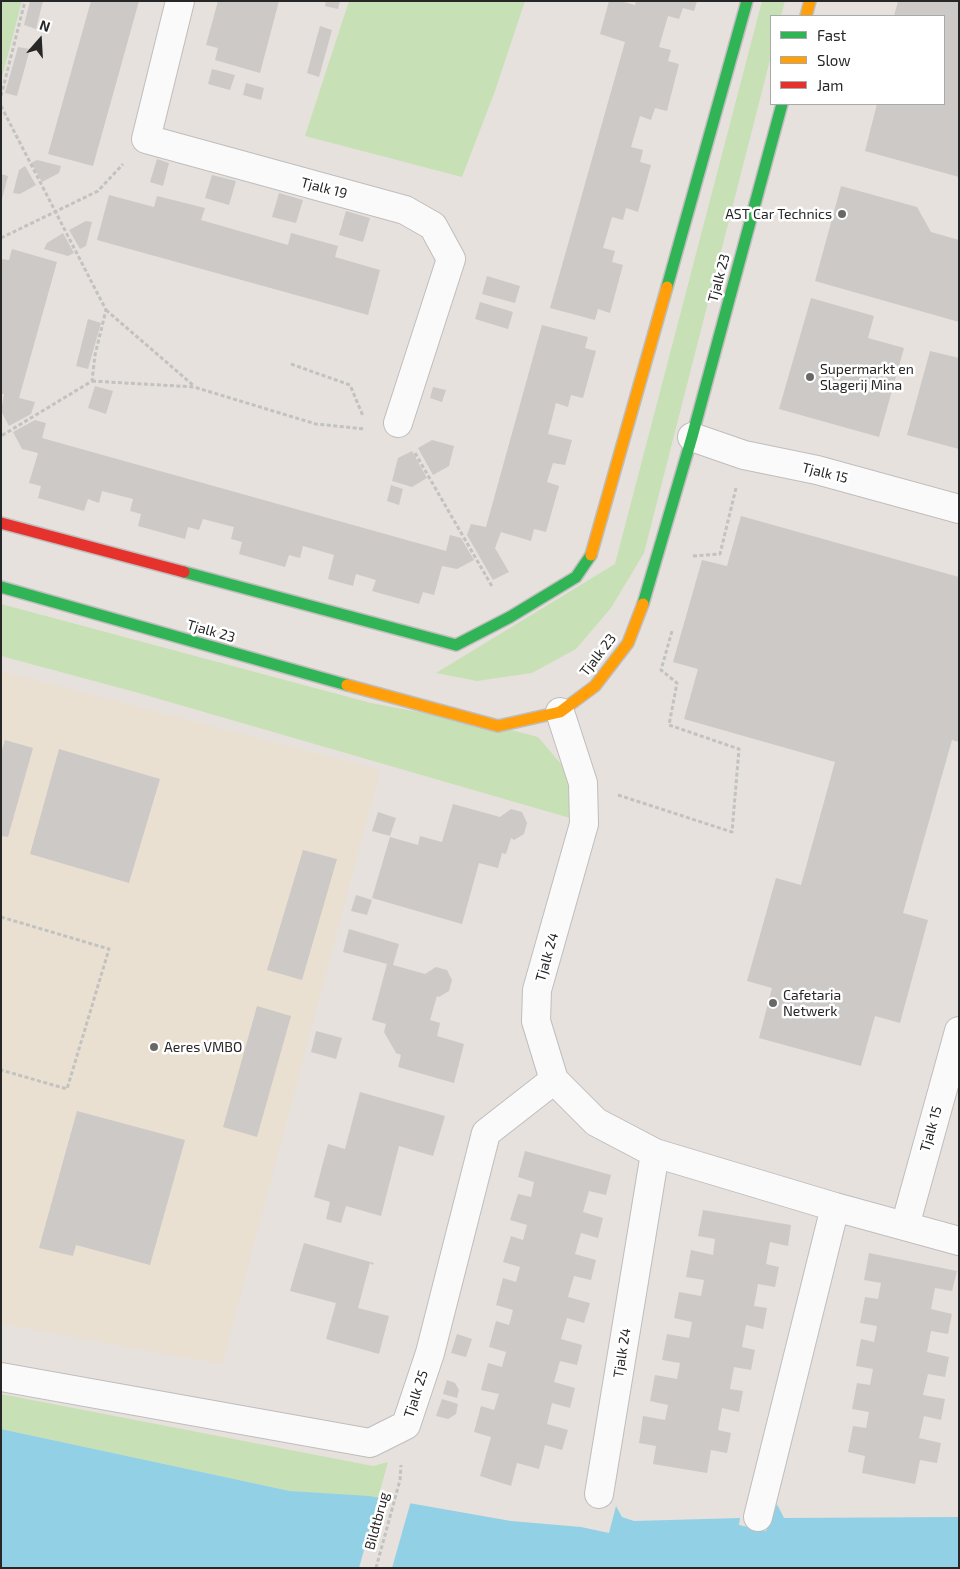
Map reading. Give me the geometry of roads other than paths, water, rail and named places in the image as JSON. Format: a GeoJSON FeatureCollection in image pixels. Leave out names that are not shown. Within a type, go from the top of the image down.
{"type":"FeatureCollection","features":[{"type":"Feature","properties":{"kind":"street","name":"Tjalk 19"},"geometry":{"type":"LineString","coordinates":[[180,1],[146,139],[405,210],[432,226],[452,259],[398,423]]}},
{"type":"Feature","properties":{"kind":"street"},"geometry":{"type":"LineString","coordinates":[[1,523],[456,646],[510,617],[576,577],[593,553],[747,1]]}},
{"type":"Feature","properties":{"kind":"street"},"geometry":{"type":"LineString","coordinates":[[806,15],[810,1]]}},
{"type":"Feature","properties":{"kind":"street","name":"Tjalk 23"},"geometry":{"type":"LineString","coordinates":[[1,587],[428,708],[498,726],[560,712],[595,686],[628,643],[645,598],[692,437],[782,105]]}},
{"type":"Feature","properties":{"kind":"street","name":"Tjalk 15"},"geometry":{"type":"LineString","coordinates":[[692,437],[744,456],[817,470],[959,509]]}},
{"type":"Feature","properties":{"kind":"street","name":"Tjalk 24"},"geometry":{"type":"LineString","coordinates":[[560,712],[583,783],[584,824],[537,990],[536,1021],[554,1080],[596,1122],[655,1153],[835,1208],[959,1240]]}},
{"type":"Feature","properties":{"kind":"street","name":"Tjalk 15"},"geometry":{"type":"LineString","coordinates":[[905,1226],[959,1031]]}},
{"type":"Feature","properties":{"kind":"street","name":"Tjalk 25"},"geometry":{"type":"LineString","coordinates":[[1,1377],[370,1443],[406,1425],[430,1353],[486,1133],[554,1080]]}},
{"type":"Feature","properties":{"kind":"street","name":"Tjalk 24"},"geometry":{"type":"LineString","coordinates":[[599,1494],[655,1153]]}},
{"type":"Feature","properties":{"kind":"street"},"geometry":{"type":"LineString","coordinates":[[758,1517],[835,1208]]}},
{"type":"Feature","properties":{"kind":"water"},"geometry":{"type":"Polygon","coordinates":[[[1,1429],[290,1491],[369,1496],[511,1521],[581,1527],[609,1533],[616,1506],[622,1517],[634,1521],[740,1518],[739,1525],[766,1531],[777,1504],[784,1518],[959,1517],[959,1568],[1,1568],[1,1429]]]}},
{"type":"Feature","properties":{"kind":"place","name":"AST Car Technics"},"geometry":{"type":"Point","coordinates":[842,214]}},
{"type":"Feature","properties":{"kind":"place","name":"Supermarkt en Slagerij Mina"},"geometry":{"type":"Point","coordinates":[810,377]}},
{"type":"Feature","properties":{"kind":"place","name":"Cafetaria Netwerk"},"geometry":{"type":"Point","coordinates":[773,1003]}},
{"type":"Feature","properties":{"kind":"place","name":"Aeres VMBO"},"geometry":{"type":"Point","coordinates":[154,1047]}}]}
